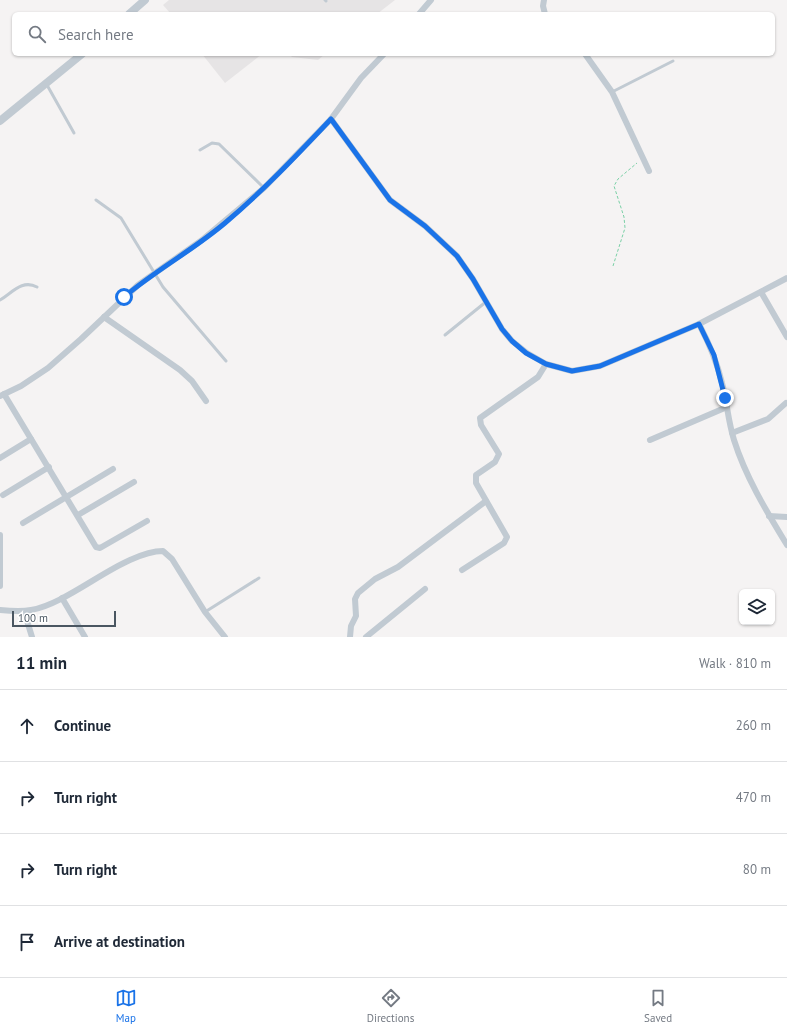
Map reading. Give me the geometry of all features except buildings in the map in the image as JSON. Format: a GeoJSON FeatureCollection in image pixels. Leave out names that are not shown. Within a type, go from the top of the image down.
{"type":"FeatureCollection","features":[{"type":"Feature","properties":{"kind":"street"},"geometry":{"type":"LineString","coordinates":[[131,12],[145,0]]}},
{"type":"Feature","properties":{"kind":"street"},"geometry":{"type":"LineString","coordinates":[[421,12],[431,0]]}},
{"type":"Feature","properties":{"kind":"street"},"geometry":{"type":"LineString","coordinates":[[544,0],[543,6],[544,12]]}},
{"type":"Feature","properties":{"kind":"street"},"geometry":{"type":"LineString","coordinates":[[0,122],[80,56]]}},
{"type":"Feature","properties":{"kind":"street"},"geometry":{"type":"LineString","coordinates":[[147,521],[98,548],[94,545],[32,439],[2,395],[21,386],[48,368],[124,297],[153,273],[202,240],[264,188],[331,119],[362,78],[382,56]]}},
{"type":"Feature","properties":{"kind":"street"},"geometry":{"type":"LineString","coordinates":[[586,56],[612,92],[649,171]]}},
{"type":"Feature","properties":{"kind":"street"},"geometry":{"type":"LineString","coordinates":[[331,119],[390,200],[425,226],[447,245],[466,268],[487,301],[502,329],[512,341],[526,353],[546,364],[572,371],[600,366],[699,324],[787,278]]}},
{"type":"Feature","properties":{"kind":"street"},"geometry":{"type":"LineString","coordinates":[[762,292],[787,337]]}},
{"type":"Feature","properties":{"kind":"street"},"geometry":{"type":"LineString","coordinates":[[104,317],[185,374],[206,401]]}},
{"type":"Feature","properties":{"kind":"street"},"geometry":{"type":"LineString","coordinates":[[699,324],[714,355],[732,433],[739,456],[751,483],[787,546]]}},
{"type":"Feature","properties":{"kind":"street"},"geometry":{"type":"LineString","coordinates":[[462,570],[507,540],[506,534],[486,501],[475,478],[478,472],[495,462],[499,454],[481,425],[480,418],[538,377],[546,364]]}},
{"type":"Feature","properties":{"kind":"street"},"geometry":{"type":"LineString","coordinates":[[732,433],[768,419],[786,402]]}},
{"type":"Feature","properties":{"kind":"street"},"geometry":{"type":"LineString","coordinates":[[650,440],[727,407]]}},
{"type":"Feature","properties":{"kind":"street"},"geometry":{"type":"LineString","coordinates":[[0,458],[32,439]]}},
{"type":"Feature","properties":{"kind":"street"},"geometry":{"type":"LineString","coordinates":[[3,495],[48,467]]}},
{"type":"Feature","properties":{"kind":"street"},"geometry":{"type":"LineString","coordinates":[[23,523],[113,469]]}},
{"type":"Feature","properties":{"kind":"street"},"geometry":{"type":"LineString","coordinates":[[78,516],[134,482]]}},
{"type":"Feature","properties":{"kind":"street"},"geometry":{"type":"LineString","coordinates":[[350,637],[351,626],[356,616],[355,599],[358,593],[375,579],[398,567],[486,501]]}},
{"type":"Feature","properties":{"kind":"street"},"geometry":{"type":"LineString","coordinates":[[769,516],[787,517]]}},
{"type":"Feature","properties":{"kind":"street"},"geometry":{"type":"LineString","coordinates":[[0,535],[0,586]]}},
{"type":"Feature","properties":{"kind":"street"},"geometry":{"type":"LineString","coordinates":[[0,610],[24,611],[42,607],[62,598],[118,566],[148,552],[163,551],[172,559],[205,612],[225,637]]}},
{"type":"Feature","properties":{"kind":"street"},"geometry":{"type":"LineString","coordinates":[[366,637],[425,589]]}},
{"type":"Feature","properties":{"kind":"street"},"geometry":{"type":"LineString","coordinates":[[62,598],[85,637]]}},
{"type":"Feature","properties":{"kind":"street"},"geometry":{"type":"LineString","coordinates":[[24,611],[32,637]]}},
{"type":"Feature","properties":{"kind":"lane"},"geometry":{"type":"LineString","coordinates":[[612,92],[673,60]]}},
{"type":"Feature","properties":{"kind":"lane"},"geometry":{"type":"LineString","coordinates":[[46,83],[74,133]]}},
{"type":"Feature","properties":{"kind":"lane"},"geometry":{"type":"LineString","coordinates":[[200,150],[212,143],[219,144],[264,188]]}},
{"type":"Feature","properties":{"kind":"lane"},"geometry":{"type":"LineString","coordinates":[[96,200],[121,218],[153,273],[226,361]]}},
{"type":"Feature","properties":{"kind":"lane"},"geometry":{"type":"LineString","coordinates":[[0,300],[22,285],[28,284],[37,288]]}},
{"type":"Feature","properties":{"kind":"lane"},"geometry":{"type":"LineString","coordinates":[[445,335],[487,301]]}},
{"type":"Feature","properties":{"kind":"lane"},"geometry":{"type":"LineString","coordinates":[[205,612],[259,578]]}},
{"type":"Feature","properties":{"kind":"path"},"geometry":{"type":"LineString","coordinates":[[614,266],[625,228],[624,217],[615,191],[615,182],[643,158]]}},
{"type":"Feature","properties":{"kind":"shaded area"},"geometry":{"type":"Polygon","coordinates":[[[169,0],[395,0],[380,12],[169,12],[163,5],[169,0]]]}},
{"type":"Feature","properties":{"kind":"shaded area"},"geometry":{"type":"Polygon","coordinates":[[[204,56],[259,56],[225,83],[204,56]]]}},
{"type":"Feature","properties":{"kind":"shaded area"},"geometry":{"type":"Polygon","coordinates":[[[291,56],[323,56],[318,60],[291,56]]]}},
{"type":"Feature","properties":{"kind":"route"},"geometry":{"type":"LineString","coordinates":[[124,297],[153,273],[224,224],[278,175],[331,119],[390,200],[397,207],[437,236],[457,256],[473,279],[502,329],[512,341],[526,353],[557,368],[572,371],[582,370],[600,366],[699,324],[714,355],[725,398]]}}]}
